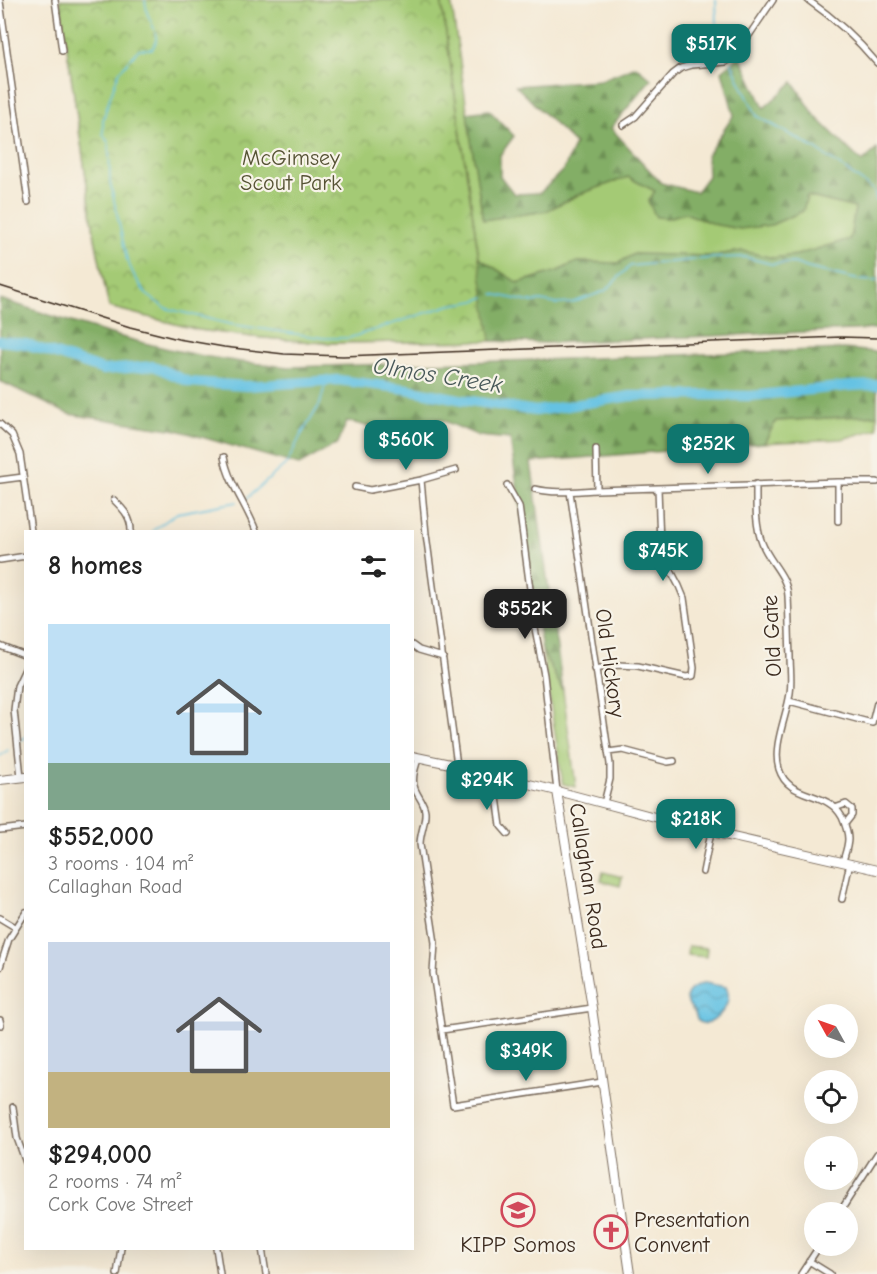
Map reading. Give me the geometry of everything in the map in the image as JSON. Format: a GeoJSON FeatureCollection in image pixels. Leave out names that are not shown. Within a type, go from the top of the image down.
{"type":"FeatureCollection","features":[{"type":"Feature","properties":{"kind":"main road"},"geometry":{"type":"LineString","coordinates":[[416,756],[711,832],[877,870]]}},
{"type":"Feature","properties":{"kind":"main road"},"geometry":{"type":"LineString","coordinates":[[0,780],[23,777]]}},
{"type":"Feature","properties":{"kind":"main road","name":"Callaghan Road"},"geometry":{"type":"LineString","coordinates":[[557,791],[592,1008],[629,1274]]}},
{"type":"Feature","properties":{"kind":"street"},"geometry":{"type":"LineString","coordinates":[[55,0],[62,51]]}},
{"type":"Feature","properties":{"kind":"street"},"geometry":{"type":"LineString","coordinates":[[622,125],[635,117],[681,68],[726,62],[735,56],[773,0]]}},
{"type":"Feature","properties":{"kind":"street"},"geometry":{"type":"LineString","coordinates":[[808,0],[839,23],[877,63]]}},
{"type":"Feature","properties":{"kind":"street"},"geometry":{"type":"LineString","coordinates":[[0,1],[28,202]]}},
{"type":"Feature","properties":{"kind":"street"},"geometry":{"type":"LineString","coordinates":[[0,424],[9,431],[20,454],[31,530]]}},
{"type":"Feature","properties":{"kind":"street"},"geometry":{"type":"LineString","coordinates":[[596,449],[597,490]]}},
{"type":"Feature","properties":{"kind":"street"},"geometry":{"type":"LineString","coordinates":[[224,457],[229,475],[256,530]]}},
{"type":"Feature","properties":{"kind":"street"},"geometry":{"type":"LineString","coordinates":[[355,488],[370,490],[421,480],[456,470]]}},
{"type":"Feature","properties":{"kind":"street"},"geometry":{"type":"LineString","coordinates":[[0,480],[23,477]]}},
{"type":"Feature","properties":{"kind":"street"},"geometry":{"type":"LineString","coordinates":[[421,480],[426,534],[457,765]]}},
{"type":"Feature","properties":{"kind":"street"},"geometry":{"type":"LineString","coordinates":[[838,482],[838,521]]}},
{"type":"Feature","properties":{"kind":"street"},"geometry":{"type":"LineString","coordinates":[[535,489],[544,492],[570,492],[756,484],[877,482]]}},
{"type":"Feature","properties":{"kind":"street","name":"Old Gate"},"geometry":{"type":"LineString","coordinates":[[756,484],[760,537],[765,551],[782,575],[788,593],[791,690],[777,753],[779,769],[784,780]]}},
{"type":"Feature","properties":{"kind":"street","name":"Callaghan Road"},"geometry":{"type":"LineString","coordinates":[[507,485],[519,506],[532,613],[545,686],[557,791]]}},
{"type":"Feature","properties":{"kind":"street"},"geometry":{"type":"LineString","coordinates":[[596,669],[628,665],[686,677],[693,676],[694,668],[684,598],[662,554],[660,544],[658,488]]}},
{"type":"Feature","properties":{"kind":"street","name":"Old Hickory"},"geometry":{"type":"LineString","coordinates":[[570,492],[608,752],[610,779],[604,803]]}},
{"type":"Feature","properties":{"kind":"street"},"geometry":{"type":"LineString","coordinates":[[114,500],[126,512],[131,523],[131,530]]}},
{"type":"Feature","properties":{"kind":"street"},"geometry":{"type":"LineString","coordinates":[[0,560],[24,556]]}},
{"type":"Feature","properties":{"kind":"street"},"geometry":{"type":"LineString","coordinates":[[0,646],[24,655]]}},
{"type":"Feature","properties":{"kind":"street"},"geometry":{"type":"LineString","coordinates":[[414,646],[443,657]]}},
{"type":"Feature","properties":{"kind":"street"},"geometry":{"type":"LineString","coordinates":[[23,777],[14,710],[17,686],[24,671]]}},
{"type":"Feature","properties":{"kind":"street"},"geometry":{"type":"LineString","coordinates":[[789,701],[872,723],[877,703]]}},
{"type":"Feature","properties":{"kind":"street"},"geometry":{"type":"LineString","coordinates":[[608,752],[623,750],[668,762],[674,761]]}},
{"type":"Feature","properties":{"kind":"street"},"geometry":{"type":"LineString","coordinates":[[416,756],[414,781],[426,814],[420,844],[435,943],[433,973],[453,1105],[602,1082]]}},
{"type":"Feature","properties":{"kind":"street"},"geometry":{"type":"LineString","coordinates":[[494,775],[501,826],[508,834]]}},
{"type":"Feature","properties":{"kind":"street"},"geometry":{"type":"LineString","coordinates":[[777,786],[784,780],[796,790],[827,801],[835,808],[845,824],[848,838],[842,898]]}},
{"type":"Feature","properties":{"kind":"street"},"geometry":{"type":"LineString","coordinates":[[835,808],[846,804],[852,809],[852,815],[845,824]]}},
{"type":"Feature","properties":{"kind":"street"},"geometry":{"type":"LineString","coordinates":[[0,830],[24,827]]}},
{"type":"Feature","properties":{"kind":"street"},"geometry":{"type":"LineString","coordinates":[[704,872],[711,832]]}},
{"type":"Feature","properties":{"kind":"street"},"geometry":{"type":"LineString","coordinates":[[0,967],[4,951],[15,927],[24,915]]}},
{"type":"Feature","properties":{"kind":"street"},"geometry":{"type":"LineString","coordinates":[[0,918],[15,927]]}},
{"type":"Feature","properties":{"kind":"street"},"geometry":{"type":"LineString","coordinates":[[442,1030],[592,1008]]}},
{"type":"Feature","properties":{"kind":"street"},"geometry":{"type":"LineString","coordinates":[[0,1020],[1,1025]]}},
{"type":"Feature","properties":{"kind":"street"},"geometry":{"type":"LineString","coordinates":[[13,1107],[17,1138],[24,1157]]}},
{"type":"Feature","properties":{"kind":"street"},"geometry":{"type":"LineString","coordinates":[[846,1202],[877,1154]]}},
{"type":"Feature","properties":{"kind":"street"},"geometry":{"type":"LineString","coordinates":[[117,1274],[121,1250]]}},
{"type":"Feature","properties":{"kind":"street"},"geometry":{"type":"LineString","coordinates":[[216,1250],[220,1274]]}},
{"type":"Feature","properties":{"kind":"street"},"geometry":{"type":"LineString","coordinates":[[262,1250],[266,1274]]}},
{"type":"Feature","properties":{"kind":"street"},"geometry":{"type":"LineString","coordinates":[[801,1274],[812,1256]]}},
{"type":"Feature","properties":{"kind":"street"},"geometry":{"type":"LineString","coordinates":[[809,1261],[830,1274]]}},
{"type":"Feature","properties":{"kind":"green space","name":"McGimsey Scout Park"},"geometry":{"type":"Polygon","coordinates":[[[60,0],[441,0],[479,258],[518,283],[558,271],[577,262],[619,263],[634,254],[709,256],[743,251],[773,258],[797,255],[850,239],[855,208],[807,196],[803,211],[771,225],[740,229],[717,225],[685,213],[667,218],[656,217],[648,201],[655,191],[628,177],[580,194],[546,211],[483,220],[467,113],[489,110],[514,136],[500,155],[500,176],[514,194],[540,193],[564,169],[575,144],[516,86],[601,80],[636,66],[651,79],[611,128],[661,183],[696,192],[708,176],[707,155],[734,115],[722,71],[740,56],[764,108],[793,82],[816,117],[862,162],[877,149],[877,329],[546,343],[491,341],[325,343],[199,330],[109,307],[95,238],[60,0]]]}},
{"type":"Feature","properties":{"kind":"green space","name":"McGimsey Scout Park"},"geometry":{"type":"Polygon","coordinates":[[[60,0],[441,0],[491,341],[325,343],[253,337],[199,330],[109,307],[95,238],[60,0]]]}},
{"type":"Feature","properties":{"kind":"green space"},"geometry":{"type":"Polygon","coordinates":[[[441,0],[451,0],[483,220],[546,211],[580,194],[628,177],[655,191],[667,218],[685,213],[717,225],[771,225],[803,211],[807,196],[855,208],[850,239],[797,255],[773,258],[743,251],[709,256],[634,254],[619,263],[577,262],[558,271],[517,283],[479,258],[441,0]]]}},
{"type":"Feature","properties":{"kind":"green space"},"geometry":{"type":"Polygon","coordinates":[[[0,299],[158,347],[214,358],[289,367],[844,349],[877,352],[877,415],[776,421],[764,443],[531,462],[563,691],[542,650],[510,439],[479,436],[440,419],[374,428],[347,421],[338,443],[299,465],[177,430],[68,414],[0,381],[0,299]]]}},
{"type":"Feature","properties":{"kind":"green space"},"geometry":{"type":"Polygon","coordinates":[[[877,415],[877,429],[842,439],[764,443],[776,421],[877,415]]]}},
{"type":"Feature","properties":{"kind":"green space"},"geometry":{"type":"Polygon","coordinates":[[[542,651],[563,691],[576,787],[563,784],[542,651]]]}},
{"type":"Feature","properties":{"kind":"green space"},"geometry":{"type":"Polygon","coordinates":[[[603,872],[622,877],[620,886],[601,881],[603,872]]]}},
{"type":"Feature","properties":{"kind":"green space"},"geometry":{"type":"Polygon","coordinates":[[[688,946],[707,948],[706,957],[687,955],[688,946]]]}},
{"type":"Feature","properties":{"kind":"water"},"geometry":{"type":"Polygon","coordinates":[[[705,983],[726,987],[728,992],[727,1004],[722,1012],[715,1019],[706,1023],[698,1021],[687,1000],[690,990],[705,983]]]}},
{"type":"Feature","properties":{"kind":"waterway"},"geometry":{"type":"LineString","coordinates":[[145,0],[147,13],[155,32],[155,45],[152,49],[139,49],[119,72],[103,120],[103,134],[109,144],[110,182],[127,260],[146,294],[165,308],[229,324],[324,338],[349,338],[450,305],[485,297]]}},
{"type":"Feature","properties":{"kind":"waterway"},"geometry":{"type":"LineString","coordinates":[[716,0],[717,26],[709,35],[721,60]]}},
{"type":"Feature","properties":{"kind":"waterway"},"geometry":{"type":"LineString","coordinates":[[731,61],[757,116],[816,149],[874,190],[877,202]]}},
{"type":"Feature","properties":{"kind":"waterway"},"geometry":{"type":"LineString","coordinates":[[493,294],[529,302],[572,303],[605,291],[630,266],[713,258],[745,257],[771,264],[794,263],[859,280],[877,280]]}},
{"type":"Feature","properties":{"kind":"waterway","name":"Olmos Creek"},"geometry":{"type":"LineString","coordinates":[[0,341],[26,344],[103,370],[154,366],[189,382],[247,386],[338,380],[536,411],[630,396],[750,396],[877,385]]}},
{"type":"Feature","properties":{"kind":"waterway"},"geometry":{"type":"LineString","coordinates":[[246,499],[287,463],[320,404],[326,381]]}},
{"type":"Feature","properties":{"kind":"waterway"},"geometry":{"type":"LineString","coordinates":[[153,530],[177,513],[237,502]]}},
{"type":"Feature","properties":{"kind":"waterway"},"geometry":{"type":"LineString","coordinates":[[0,756],[8,750]]}},
{"type":"Feature","properties":{"kind":"railway"},"geometry":{"type":"LineString","coordinates":[[0,286],[130,327],[178,339],[284,354],[343,356],[841,337],[877,338]]}},
{"type":"Feature","properties":{"kind":"place","name":"KIPP Somos"},"geometry":{"type":"Point","coordinates":[518,1210]}},
{"type":"Feature","properties":{"kind":"place","name":"Presentation Convent"},"geometry":{"type":"Point","coordinates":[611,1232]}}]}
